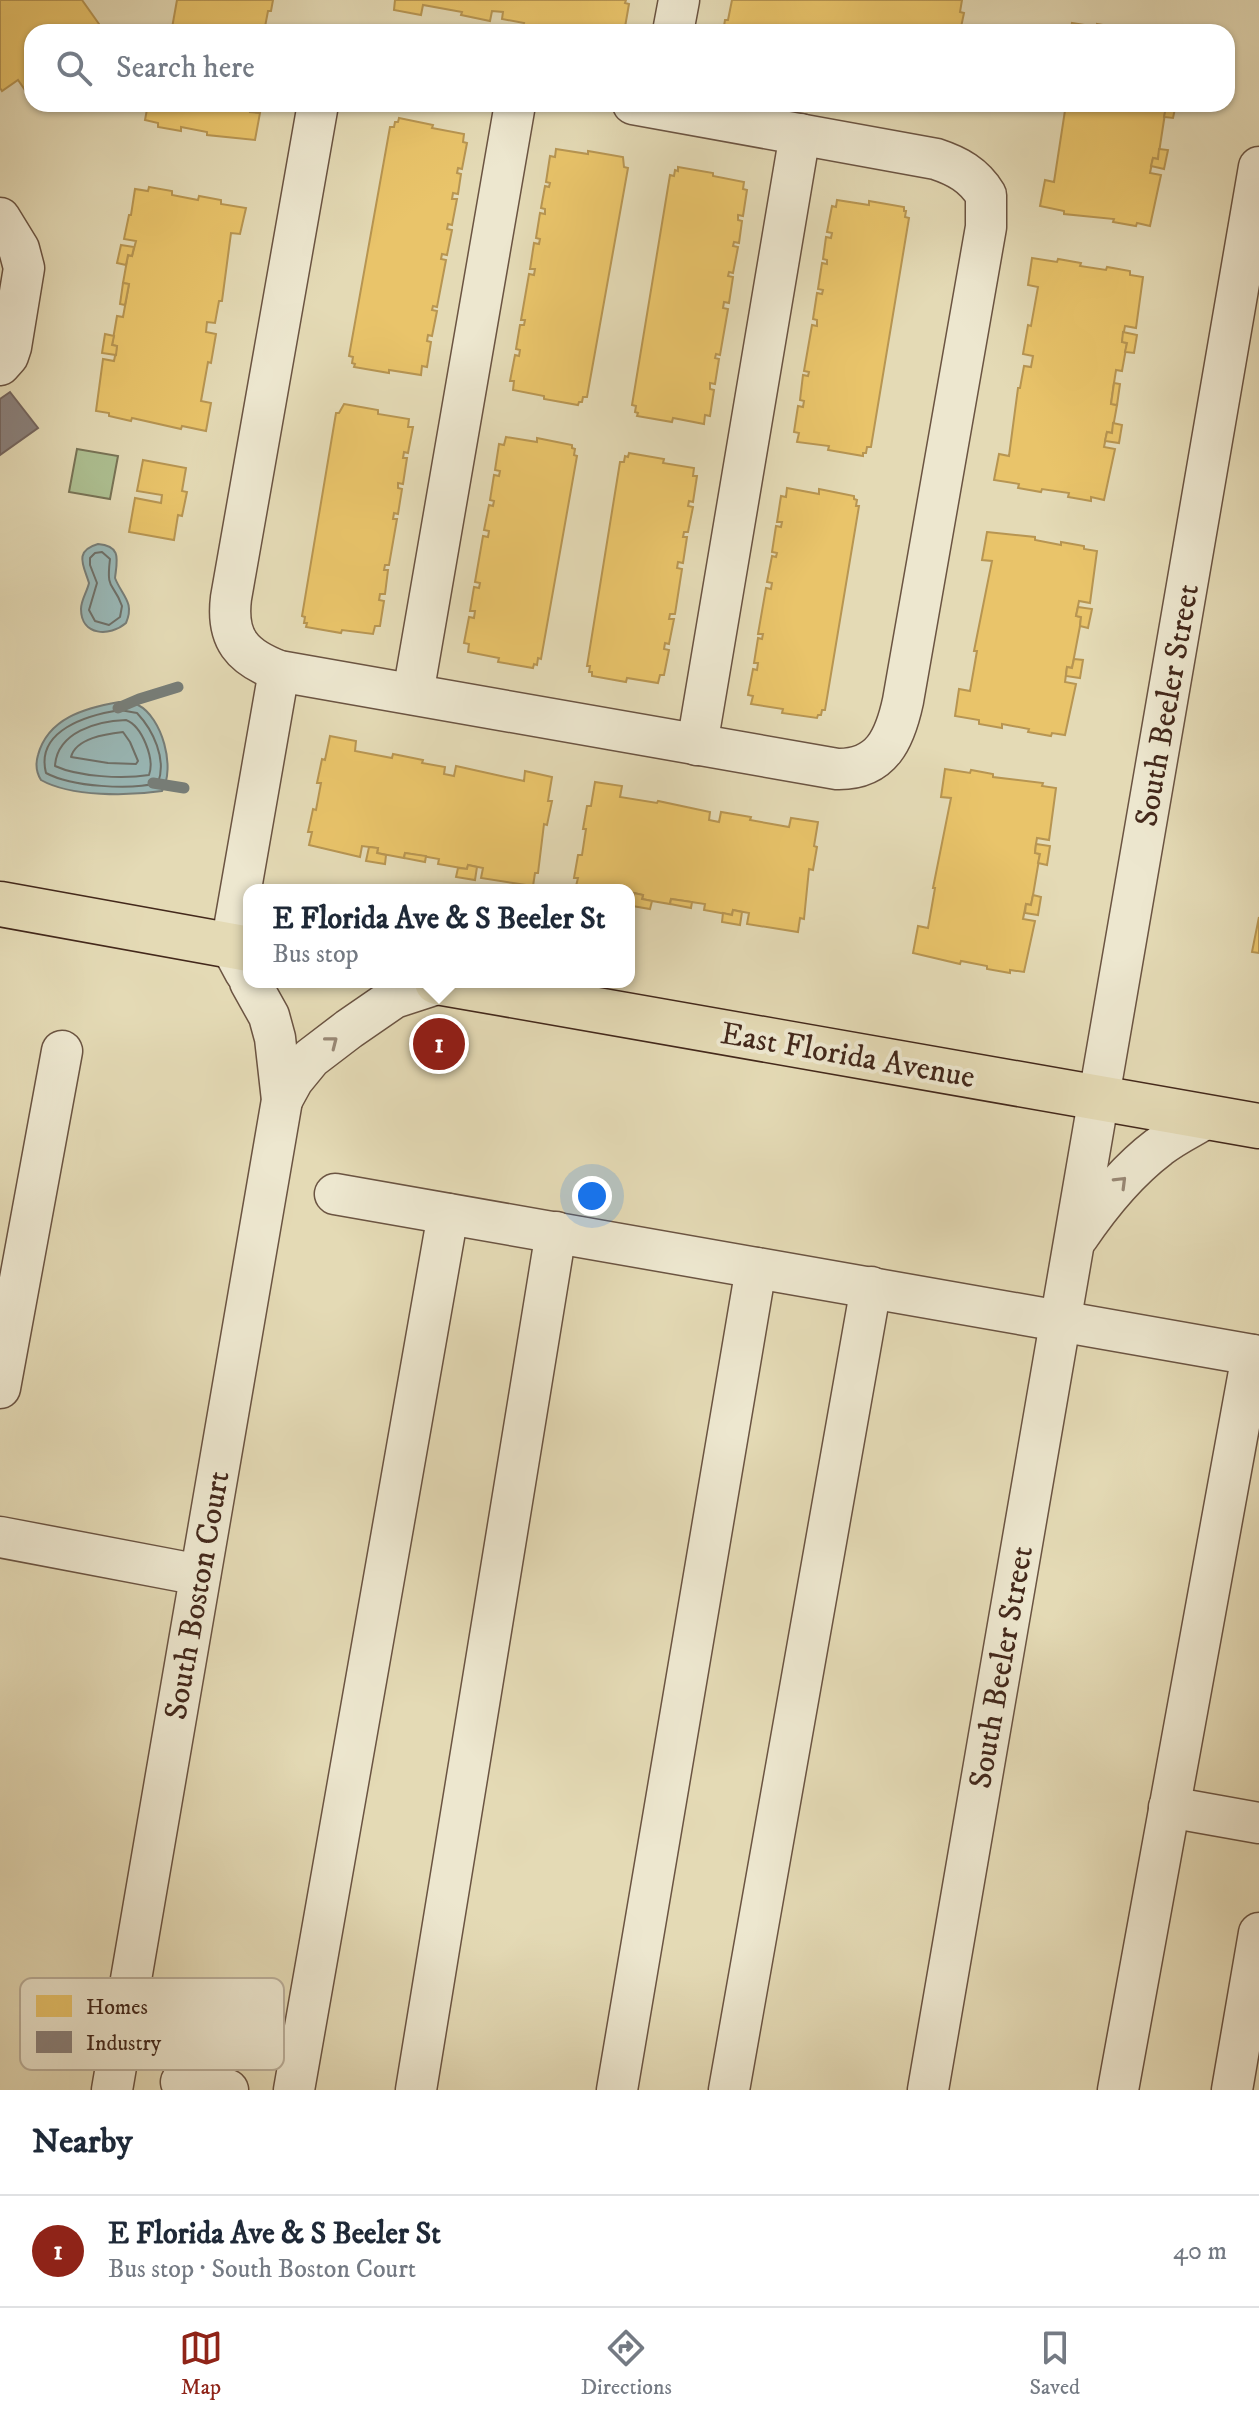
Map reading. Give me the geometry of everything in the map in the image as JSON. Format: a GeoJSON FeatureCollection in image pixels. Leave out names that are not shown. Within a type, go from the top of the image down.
{"type":"FeatureCollection","features":[{"type":"Feature","properties":{"kind":"main road"},"geometry":{"type":"LineString","coordinates":[[0,904],[243,964]]}},
{"type":"Feature","properties":{"kind":"main road","name":"East Florida Avenue"},"geometry":{"type":"LineString","coordinates":[[473,988],[1259,1126]]}},
{"type":"Feature","properties":{"kind":"street"},"geometry":{"type":"LineString","coordinates":[[674,24],[679,0]]}},
{"type":"Feature","properties":{"kind":"street"},"geometry":{"type":"LineString","coordinates":[[317,112],[229,615],[233,634],[245,653],[279,671],[846,769],[863,765],[880,755],[892,739],[899,720],[986,227],[986,195],[976,181],[961,169],[918,154],[683,112]]}},
{"type":"Feature","properties":{"kind":"street"},"geometry":{"type":"LineString","coordinates":[[413,694],[514,112]]}},
{"type":"Feature","properties":{"kind":"street"},"geometry":{"type":"LineString","coordinates":[[697,745],[800,134]]}},
{"type":"Feature","properties":{"kind":"street","name":"South Beeler Street"},"geometry":{"type":"LineString","coordinates":[[928,2090],[1259,167]]}},
{"type":"Feature","properties":{"kind":"street"},"geometry":{"type":"LineString","coordinates":[[0,218],[19,249],[24,268],[11,347],[0,365]]}},
{"type":"Feature","properties":{"kind":"street"},"geometry":{"type":"LineString","coordinates":[[254,884],[279,671]]}},
{"type":"Feature","properties":{"kind":"street","name":"South Boston Court"},"geometry":{"type":"LineString","coordinates":[[131,1978],[282,1100],[275,1038],[256,988]]}},
{"type":"Feature","properties":{"kind":"street","name":"South Boston Court"},"geometry":{"type":"LineString","coordinates":[[282,1100],[311,1058],[394,998],[422,988]]}},
{"type":"Feature","properties":{"kind":"street"},"geometry":{"type":"LineString","coordinates":[[0,1388],[62,1051]]}},
{"type":"Feature","properties":{"kind":"street","name":"South Beeler Street"},"geometry":{"type":"LineString","coordinates":[[1073,1243],[1104,1198],[1132,1171],[1160,1146],[1208,1117]]}},
{"type":"Feature","properties":{"kind":"street"},"geometry":{"type":"LineString","coordinates":[[335,1194],[1256,1355],[1118,2090]]}},
{"type":"Feature","properties":{"kind":"street"},"geometry":{"type":"LineString","coordinates":[[294,2090],[448,1214]]}},
{"type":"Feature","properties":{"kind":"street"},"geometry":{"type":"LineString","coordinates":[[416,2090],[556,1232]]}},
{"type":"Feature","properties":{"kind":"street"},"geometry":{"type":"LineString","coordinates":[[617,2090],[756,1268]]}},
{"type":"Feature","properties":{"kind":"street"},"geometry":{"type":"LineString","coordinates":[[729,2090],[871,1287]]}},
{"type":"Feature","properties":{"kind":"street"},"geometry":{"type":"LineString","coordinates":[[0,1537],[200,1575]]}},
{"type":"Feature","properties":{"kind":"street"},"geometry":{"type":"LineString","coordinates":[[1169,1807],[1259,1823]]}},
{"type":"Feature","properties":{"kind":"street"},"geometry":{"type":"LineString","coordinates":[[1232,2090],[1259,1933]]}},
{"type":"Feature","properties":{"kind":"street","name":"South Boston Court"},"geometry":{"type":"LineString","coordinates":[[112,2090],[115,2070]]}},
{"type":"Feature","properties":{"kind":"street"},"geometry":{"type":"LineString","coordinates":[[181,2082],[228,2090]]}},
{"type":"Feature","properties":{"kind":"green space"},"geometry":{"type":"Polygon","coordinates":[[[77,449],[118,456],[110,499],[69,492],[77,449]]]}},
{"type":"Feature","properties":{"kind":"water"},"geometry":{"type":"Polygon","coordinates":[[[98,544],[111,548],[116,555],[115,578],[129,610],[126,623],[105,632],[86,625],[81,609],[89,583],[83,555],[98,544]]]}},
{"type":"Feature","properties":{"kind":"water"},"geometry":{"type":"Polygon","coordinates":[[[119,702],[138,705],[154,720],[160,731],[168,770],[162,791],[133,794],[84,792],[53,786],[41,780],[36,768],[37,759],[50,732],[81,712],[119,702]]]}},
{"type":"Feature","properties":{"kind":"building: Homes"},"geometry":{"type":"Polygon","coordinates":[[[0,0],[82,0],[99,24],[24,24],[24,89],[18,80],[2,91],[0,0]]]}},
{"type":"Feature","properties":{"kind":"building: Homes"},"geometry":{"type":"Polygon","coordinates":[[[177,0],[273,0],[266,24],[173,24],[177,0]]]}},
{"type":"Feature","properties":{"kind":"building: Homes"},"geometry":{"type":"Polygon","coordinates":[[[395,0],[626,0],[625,3],[629,4],[626,24],[524,24],[502,19],[503,12],[492,11],[490,21],[423,5],[421,15],[394,10],[395,0]]]}},
{"type":"Feature","properties":{"kind":"building: Homes"},"geometry":{"type":"Polygon","coordinates":[[[732,0],[962,0],[960,12],[964,13],[962,24],[724,24],[732,0]]]}},
{"type":"Feature","properties":{"kind":"building: Homes"},"geometry":{"type":"Polygon","coordinates":[[[146,112],[260,113],[255,140],[207,135],[207,132],[181,127],[181,131],[158,127],[158,123],[145,120],[146,112]]]}},
{"type":"Feature","properties":{"kind":"building: Homes"},"geometry":{"type":"Polygon","coordinates":[[[1065,112],[1165,112],[1158,159],[1153,158],[1150,173],[1161,175],[1150,226],[1064,214],[1064,211],[1040,206],[1045,180],[1054,182],[1065,112]]]}},
{"type":"Feature","properties":{"kind":"building: Homes"},"geometry":{"type":"Polygon","coordinates":[[[1165,112],[1174,112],[1173,118],[1164,117],[1165,112]]]}},
{"type":"Feature","properties":{"kind":"building: Homes"},"geometry":{"type":"Polygon","coordinates":[[[399,118],[464,134],[463,142],[467,143],[462,169],[458,168],[457,173],[461,174],[458,194],[453,193],[452,199],[457,199],[452,225],[448,224],[447,229],[452,230],[447,255],[442,254],[441,259],[446,260],[437,307],[433,306],[432,310],[437,311],[432,336],[428,335],[427,341],[431,342],[427,367],[422,366],[421,375],[354,367],[353,357],[349,356],[390,127],[394,127],[399,118]]]}},
{"type":"Feature","properties":{"kind":"building: Homes"},"geometry":{"type":"Polygon","coordinates":[[[556,149],[623,157],[624,167],[628,168],[587,397],[583,397],[578,405],[513,390],[514,381],[510,381],[515,355],[519,356],[520,350],[516,349],[520,325],[524,325],[525,320],[521,320],[529,274],[534,275],[535,269],[530,269],[534,243],[539,244],[540,239],[536,238],[540,213],[545,214],[545,209],[541,208],[545,186],[549,187],[550,183],[546,182],[550,156],[555,157],[556,149]]]}},
{"type":"Feature","properties":{"kind":"building: Homes"},"geometry":{"type":"Polygon","coordinates":[[[1159,149],[1168,150],[1164,169],[1151,166],[1153,158],[1158,159],[1159,149]]]}},
{"type":"Feature","properties":{"kind":"building: Homes"},"geometry":{"type":"Polygon","coordinates":[[[678,167],[744,182],[743,189],[747,190],[743,216],[738,215],[738,220],[742,221],[739,243],[734,242],[733,246],[738,247],[733,273],[729,272],[728,276],[733,277],[729,303],[724,302],[723,308],[728,309],[720,355],[716,354],[715,358],[719,359],[715,384],[710,383],[710,389],[714,390],[710,416],[705,415],[704,424],[637,416],[636,406],[632,405],[670,175],[674,176],[678,167]]]}},
{"type":"Feature","properties":{"kind":"building: Homes"},"geometry":{"type":"Polygon","coordinates":[[[149,187],[172,191],[172,195],[198,200],[199,196],[246,208],[240,234],[231,233],[222,301],[219,301],[215,323],[207,322],[206,332],[216,334],[201,401],[211,403],[206,431],[132,418],[131,421],[96,411],[103,359],[114,361],[117,346],[112,345],[117,316],[123,317],[129,284],[123,283],[128,255],[132,256],[136,241],[124,239],[135,189],[148,191],[149,187]]]}},
{"type":"Feature","properties":{"kind":"building: Homes"},"geometry":{"type":"Polygon","coordinates":[[[837,200],[904,207],[905,217],[909,218],[871,447],[867,447],[863,456],[828,450],[829,446],[797,442],[799,433],[794,432],[798,406],[803,407],[804,401],[800,400],[803,375],[808,376],[809,372],[804,371],[812,325],[817,326],[817,320],[813,319],[817,293],[822,294],[823,290],[818,289],[822,263],[827,264],[827,260],[823,259],[826,237],[831,238],[832,233],[827,232],[832,206],[836,207],[837,200]]]}},
{"type":"Feature","properties":{"kind":"building: Homes"},"geometry":{"type":"Polygon","coordinates":[[[121,245],[134,247],[126,265],[117,263],[121,245]]]}},
{"type":"Feature","properties":{"kind":"building: Homes"},"geometry":{"type":"Polygon","coordinates":[[[1032,258],[1057,262],[1058,259],[1106,270],[1107,267],[1143,277],[1136,328],[1125,326],[1122,342],[1127,343],[1122,371],[1116,370],[1111,404],[1117,405],[1112,433],[1107,432],[1104,447],[1115,449],[1104,500],[1091,497],[1091,501],[1068,497],[1069,493],[1018,488],[1019,484],[994,480],[999,454],[1009,456],[1018,388],[1024,366],[1031,367],[1033,356],[1023,354],[1038,287],[1028,285],[1032,258]]]}},
{"type":"Feature","properties":{"kind":"building: Homes"},"geometry":{"type":"Polygon","coordinates":[[[123,283],[129,284],[125,305],[120,304],[123,283]]]}},
{"type":"Feature","properties":{"kind":"building: Homes"},"geometry":{"type":"Polygon","coordinates":[[[1123,332],[1137,335],[1134,353],[1125,352],[1127,343],[1122,342],[1123,332]]]}},
{"type":"Feature","properties":{"kind":"building: Homes"},"geometry":{"type":"Polygon","coordinates":[[[105,334],[114,336],[112,345],[117,346],[116,355],[102,353],[105,334]]]}},
{"type":"Feature","properties":{"kind":"building: Homes"},"geometry":{"type":"Polygon","coordinates":[[[1114,383],[1120,384],[1117,405],[1111,404],[1114,383]]]}},
{"type":"Feature","properties":{"kind":"building: Homes"},"geometry":{"type":"Polygon","coordinates":[[[344,404],[409,419],[408,427],[413,427],[408,453],[404,452],[403,458],[407,458],[403,484],[398,483],[398,488],[402,489],[398,514],[394,513],[393,519],[397,519],[389,565],[385,565],[384,570],[388,570],[385,594],[380,594],[379,600],[384,601],[380,626],[375,626],[373,634],[306,627],[305,617],[302,616],[336,413],[344,404]]]}},
{"type":"Feature","properties":{"kind":"building: Homes"},"geometry":{"type":"Polygon","coordinates":[[[1113,423],[1122,425],[1119,443],[1105,441],[1107,432],[1112,433],[1113,423]]]}},
{"type":"Feature","properties":{"kind":"building: Homes"},"geometry":{"type":"Polygon","coordinates":[[[506,437],[537,442],[537,438],[572,445],[577,456],[541,659],[538,658],[533,668],[498,662],[499,658],[468,652],[469,644],[464,643],[469,617],[474,618],[475,611],[470,611],[474,587],[479,588],[480,583],[475,582],[483,536],[488,537],[489,531],[484,530],[489,505],[493,506],[494,501],[490,500],[494,475],[499,476],[500,471],[495,470],[499,444],[504,445],[506,437]]]}},
{"type":"Feature","properties":{"kind":"building: Homes"},"geometry":{"type":"Polygon","coordinates":[[[629,453],[694,468],[693,476],[697,476],[693,502],[689,501],[688,506],[693,507],[688,532],[684,532],[683,537],[687,537],[683,563],[678,562],[677,568],[682,569],[675,614],[670,614],[669,619],[674,619],[669,644],[665,643],[664,649],[669,650],[664,675],[660,675],[658,683],[592,676],[590,666],[587,666],[620,462],[624,462],[629,453]]]}},
{"type":"Feature","properties":{"kind":"building: Homes"},"geometry":{"type":"Polygon","coordinates":[[[143,460],[186,468],[182,491],[187,492],[182,516],[178,515],[174,540],[129,532],[135,498],[161,503],[162,495],[137,491],[143,460]]]}},
{"type":"Feature","properties":{"kind":"building: Homes"},"geometry":{"type":"Polygon","coordinates":[[[787,488],[819,494],[819,489],[854,496],[856,506],[859,506],[825,710],[817,718],[751,704],[753,696],[748,695],[753,669],[757,670],[758,663],[754,663],[758,638],[762,639],[763,634],[758,634],[766,588],[771,589],[772,583],[767,582],[772,556],[776,557],[777,553],[772,552],[776,526],[781,527],[782,522],[777,522],[781,496],[786,497],[787,488]]]}},
{"type":"Feature","properties":{"kind":"building: Homes"},"geometry":{"type":"Polygon","coordinates":[[[987,532],[1035,537],[1035,540],[1084,546],[1084,549],[1097,551],[1090,603],[1079,601],[1076,616],[1081,617],[1080,626],[1072,668],[1067,667],[1065,682],[1076,684],[1065,735],[1028,732],[1029,729],[1002,724],[1002,728],[955,716],[959,689],[970,691],[977,651],[974,651],[992,561],[982,560],[987,532]]]}},
{"type":"Feature","properties":{"kind":"building: Homes"},"geometry":{"type":"Polygon","coordinates":[[[1078,607],[1092,609],[1088,628],[1080,626],[1081,617],[1076,616],[1078,607]]]}},
{"type":"Feature","properties":{"kind":"building: Homes"},"geometry":{"type":"Polygon","coordinates":[[[1074,659],[1083,660],[1080,678],[1066,676],[1067,667],[1072,668],[1074,659]]]}},
{"type":"Feature","properties":{"kind":"building: Homes"},"geometry":{"type":"Polygon","coordinates":[[[330,736],[356,741],[355,751],[423,760],[422,763],[445,767],[444,774],[454,776],[456,766],[524,781],[525,771],[552,777],[548,801],[552,801],[547,825],[544,824],[538,873],[535,873],[533,884],[481,878],[483,868],[468,865],[467,869],[438,864],[439,859],[405,853],[404,858],[377,853],[378,848],[362,846],[360,857],[309,845],[312,832],[308,832],[321,783],[317,783],[322,759],[325,760],[330,736]]]}},
{"type":"Feature","properties":{"kind":"building: Homes"},"geometry":{"type":"Polygon","coordinates":[[[945,769],[970,773],[971,770],[1056,788],[1049,840],[1037,838],[1035,853],[1040,854],[1033,895],[1031,905],[1026,904],[1023,919],[1035,921],[1024,972],[1010,970],[1010,973],[913,953],[918,926],[928,928],[951,798],[941,797],[945,769]]]}},
{"type":"Feature","properties":{"kind":"building: Homes"},"geometry":{"type":"Polygon","coordinates":[[[595,782],[622,786],[620,797],[710,812],[709,820],[719,822],[721,812],[789,827],[791,818],[818,822],[813,870],[809,869],[804,919],[800,918],[798,932],[747,924],[749,913],[733,910],[732,915],[704,910],[705,904],[671,899],[670,904],[642,899],[643,895],[635,893],[635,884],[576,884],[578,878],[574,878],[578,855],[582,855],[587,806],[591,806],[595,782]]]}},
{"type":"Feature","properties":{"kind":"building: Homes"},"geometry":{"type":"Polygon","coordinates":[[[1036,844],[1050,846],[1047,865],[1038,863],[1040,854],[1035,853],[1036,844]]]}},
{"type":"Feature","properties":{"kind":"building: Homes"},"geometry":{"type":"Polygon","coordinates":[[[369,847],[378,848],[377,853],[386,855],[385,864],[366,861],[369,847]]]}},
{"type":"Feature","properties":{"kind":"building: Homes"},"geometry":{"type":"Polygon","coordinates":[[[405,853],[426,856],[425,862],[404,858],[405,853]]]}},
{"type":"Feature","properties":{"kind":"building: Homes"},"geometry":{"type":"Polygon","coordinates":[[[468,865],[477,867],[475,880],[456,877],[458,868],[467,869],[468,865]]]}},
{"type":"Feature","properties":{"kind":"building: Homes"},"geometry":{"type":"Polygon","coordinates":[[[635,893],[652,901],[650,909],[635,906],[635,893]]]}},
{"type":"Feature","properties":{"kind":"building: Homes"},"geometry":{"type":"Polygon","coordinates":[[[1033,895],[1041,897],[1038,915],[1025,913],[1026,904],[1031,905],[1033,895]]]}},
{"type":"Feature","properties":{"kind":"building: Homes"},"geometry":{"type":"Polygon","coordinates":[[[671,899],[692,902],[691,908],[670,904],[671,899]]]}},
{"type":"Feature","properties":{"kind":"building: Homes"},"geometry":{"type":"Polygon","coordinates":[[[733,910],[742,912],[740,925],[722,922],[723,913],[732,915],[733,910]]]}},
{"type":"Feature","properties":{"kind":"building: Homes"},"geometry":{"type":"Polygon","coordinates":[[[1259,917],[1259,953],[1252,952],[1259,917]]]}},
{"type":"Feature","properties":{"kind":"building: Industry"},"geometry":{"type":"Polygon","coordinates":[[[10,392],[38,428],[0,455],[0,399],[10,392]]]}},
{"type":"Feature","properties":{"kind":"waterway"},"geometry":{"type":"LineString","coordinates":[[118,708],[178,687]]}},
{"type":"Feature","properties":{"kind":"waterway"},"geometry":{"type":"LineString","coordinates":[[153,783],[184,788]]}},
{"type":"Feature","properties":{"kind":"place","name":"E Florida Ave & S Beeler St"},"geometry":{"type":"Point","coordinates":[439,1044]}}]}
